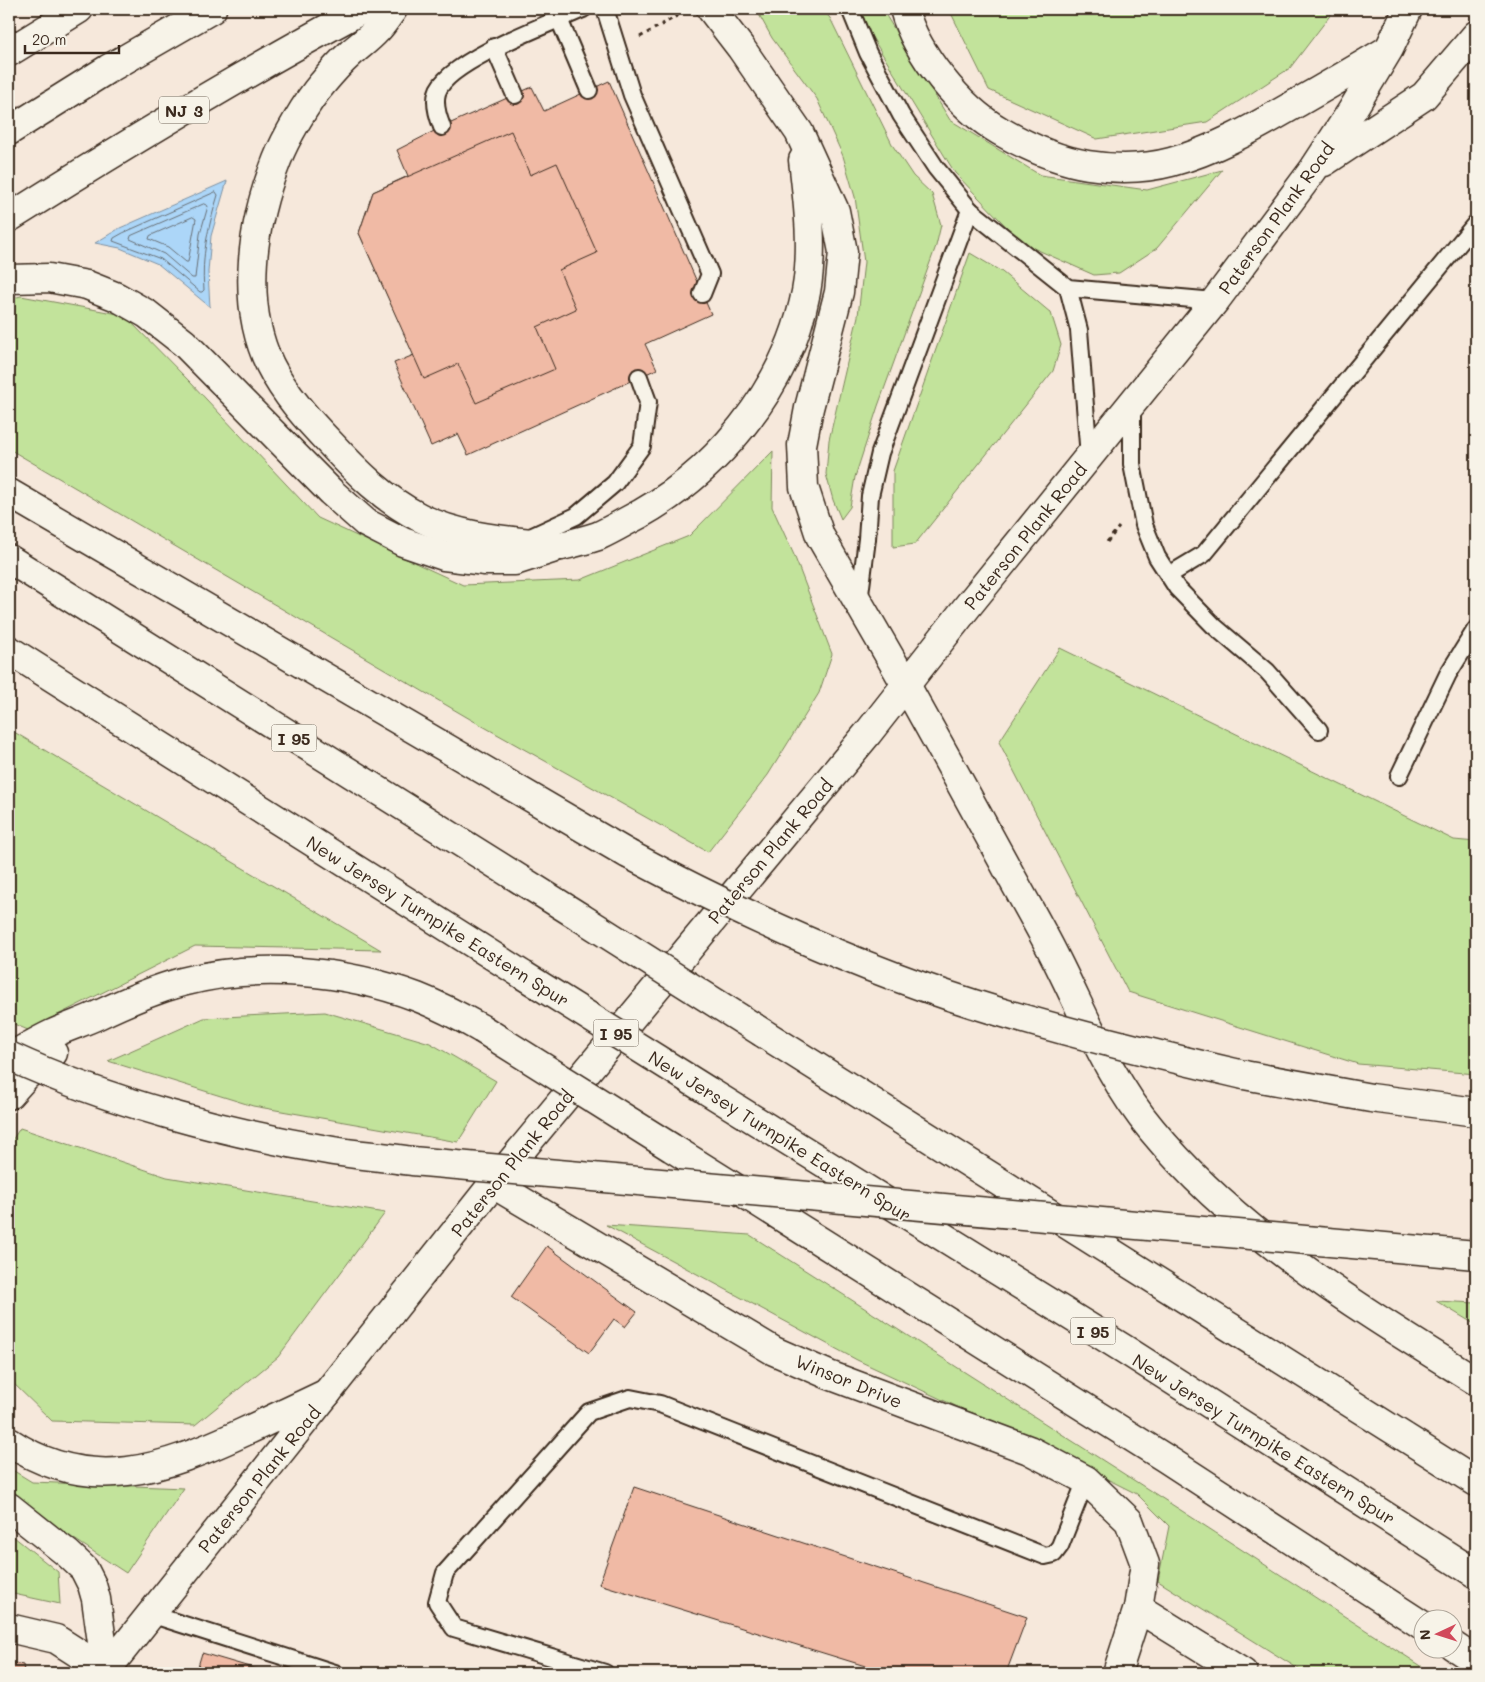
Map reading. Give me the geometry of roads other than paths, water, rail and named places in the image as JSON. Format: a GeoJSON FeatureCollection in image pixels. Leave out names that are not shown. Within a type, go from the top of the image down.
{"type":"FeatureCollection","features":[{"type":"Feature","properties":{"kind":"main road"},"geometry":{"type":"LineString","coordinates":[[9,52],[79,9]]}},
{"type":"Feature","properties":{"kind":"main road"},"geometry":{"type":"LineString","coordinates":[[9,131],[108,69],[212,9]]}},
{"type":"Feature","properties":{"kind":"main road","name":"NJ 3"},"geometry":{"type":"LineString","coordinates":[[9,218],[118,149],[265,62],[363,9]]}},
{"type":"Feature","properties":{"kind":"main road"},"geometry":{"type":"LineString","coordinates":[[393,9],[376,31],[349,55],[321,85],[296,123],[278,159],[266,193],[256,237],[252,280],[255,319],[270,365],[291,400],[356,472],[391,501],[420,518],[453,529],[494,538],[562,546]]}},
{"type":"Feature","properties":{"kind":"main road"},"geometry":{"type":"LineString","coordinates":[[711,9],[742,48],[799,132],[835,211],[843,252],[840,292],[809,408],[802,445],[804,487],[820,536],[906,685],[1055,956],[1102,1053],[1129,1099],[1151,1129],[1198,1181],[1262,1236],[1339,1292],[1476,1381]]}},
{"type":"Feature","properties":{"kind":"main road"},"geometry":{"type":"LineString","coordinates":[[904,9],[919,44],[941,78],[962,103],[991,126],[1022,144],[1052,156],[1088,165],[1142,167],[1197,154],[1268,120],[1389,49]]}},
{"type":"Feature","properties":{"kind":"main road","name":"Paterson Plank Road"},"geometry":{"type":"LineString","coordinates":[[105,1672],[493,1184],[868,734],[1215,301],[1312,170],[1351,112],[1389,49],[1408,9]]}},
{"type":"Feature","properties":{"kind":"main road"},"geometry":{"type":"LineString","coordinates":[[1312,170],[1424,96],[1476,35]]}},
{"type":"Feature","properties":{"kind":"main road"},"geometry":{"type":"LineString","coordinates":[[9,279],[49,278],[87,285],[117,297],[147,314],[184,343],[331,492],[366,523],[403,542],[444,556],[485,561],[515,561],[599,535],[644,513],[676,490],[714,458],[741,428],[776,375],[791,344],[806,291],[809,264],[807,196],[799,132]]}},
{"type":"Feature","properties":{"kind":"main road"},"geometry":{"type":"LineString","coordinates":[[9,493],[628,854],[702,893],[769,925],[911,982],[973,1004],[1108,1044],[1244,1075],[1371,1098],[1476,1112]]}},
{"type":"Feature","properties":{"kind":"main road","name":"I 95"},"geometry":{"type":"LineString","coordinates":[[9,559],[1476,1482]]}},
{"type":"Feature","properties":{"kind":"main road","name":"New Jersey Turnpike Eastern Spur"},"geometry":{"type":"LineString","coordinates":[[9,650],[708,1091],[1132,1355],[1476,1574]]}},
{"type":"Feature","properties":{"kind":"main road"},"geometry":{"type":"LineString","coordinates":[[9,1057],[52,1034],[126,1002],[184,982],[214,976],[250,972],[285,971],[319,973],[351,978],[416,997],[451,1012],[482,1029],[1165,1458],[1412,1619]]}},
{"type":"Feature","properties":{"kind":"main road"},"geometry":{"type":"LineString","coordinates":[[9,1095],[26,1076],[96,1016]]}},
{"type":"Feature","properties":{"kind":"main road"},"geometry":{"type":"LineString","coordinates":[[9,1057],[131,1102],[192,1121],[334,1151],[412,1160],[1476,1254]]}},
{"type":"Feature","properties":{"kind":"main road","name":"Winsor Drive"},"geometry":{"type":"LineString","coordinates":[[493,1184],[774,1351],[829,1375],[1030,1450],[1086,1480],[1129,1521],[1145,1564],[1138,1608],[1117,1673]]}},
{"type":"Feature","properties":{"kind":"main road"},"geometry":{"type":"LineString","coordinates":[[9,1442],[33,1456],[60,1467],[75,1470],[101,1473],[144,1469],[194,1455],[328,1393]]}},
{"type":"Feature","properties":{"kind":"main road"},"geometry":{"type":"LineString","coordinates":[[9,1507],[84,1569],[96,1599],[105,1672]]}},
{"type":"Feature","properties":{"kind":"main road"},"geometry":{"type":"LineString","coordinates":[[1138,1608],[1243,1673]]}},
{"type":"Feature","properties":{"kind":"main road"},"geometry":{"type":"LineString","coordinates":[[9,1628],[56,1640],[105,1672]]}},
{"type":"Feature","properties":{"kind":"main road"},"geometry":{"type":"LineString","coordinates":[[1462,1652],[1476,1661]]}},
{"type":"Feature","properties":{"kind":"lane"},"geometry":{"type":"LineString","coordinates":[[442,127],[437,114],[437,93],[447,76],[494,47],[583,9]]}},
{"type":"Feature","properties":{"kind":"lane"},"geometry":{"type":"LineString","coordinates":[[605,9],[632,95],[710,274],[702,294]]}},
{"type":"Feature","properties":{"kind":"lane"},"geometry":{"type":"LineString","coordinates":[[850,9],[868,53],[901,115],[936,168],[970,210],[1068,288],[1215,301]]}},
{"type":"Feature","properties":{"kind":"lane"},"geometry":{"type":"LineString","coordinates":[[559,19],[589,90]]}},
{"type":"Feature","properties":{"kind":"lane"},"geometry":{"type":"LineString","coordinates":[[494,47],[515,95]]}},
{"type":"Feature","properties":{"kind":"lane"},"geometry":{"type":"LineString","coordinates":[[859,602],[870,496],[880,453],[970,210]]}},
{"type":"Feature","properties":{"kind":"lane"},"geometry":{"type":"LineString","coordinates":[[1169,575],[1204,554],[1476,223]]}},
{"type":"Feature","properties":{"kind":"lane"},"geometry":{"type":"LineString","coordinates":[[1068,288],[1079,330],[1089,457]]}},
{"type":"Feature","properties":{"kind":"lane"},"geometry":{"type":"LineString","coordinates":[[522,542],[576,516],[615,483],[642,446],[648,402],[639,377]]}},
{"type":"Feature","properties":{"kind":"lane"},"geometry":{"type":"LineString","coordinates":[[1132,404],[1132,464],[1144,525],[1158,557],[1177,588],[1214,626],[1267,671],[1318,730]]}},
{"type":"Feature","properties":{"kind":"lane"},"geometry":{"type":"LineString","coordinates":[[1398,776],[1448,674],[1476,629]]}},
{"type":"Feature","properties":{"kind":"lane"},"geometry":{"type":"LineString","coordinates":[[605,1673],[454,1628],[437,1602],[445,1573],[589,1412],[630,1398],[660,1404],[1045,1556],[1054,1554],[1060,1546],[1086,1480]]}},
{"type":"Feature","properties":{"kind":"lane"},"geometry":{"type":"LineString","coordinates":[[150,1614],[335,1673]]}},
{"type":"Feature","properties":{"kind":"water"},"geometry":{"type":"Polygon","coordinates":[[[227,181],[211,236],[208,272],[210,307],[158,264],[120,248],[95,243],[120,228],[227,181]]]}}]}
